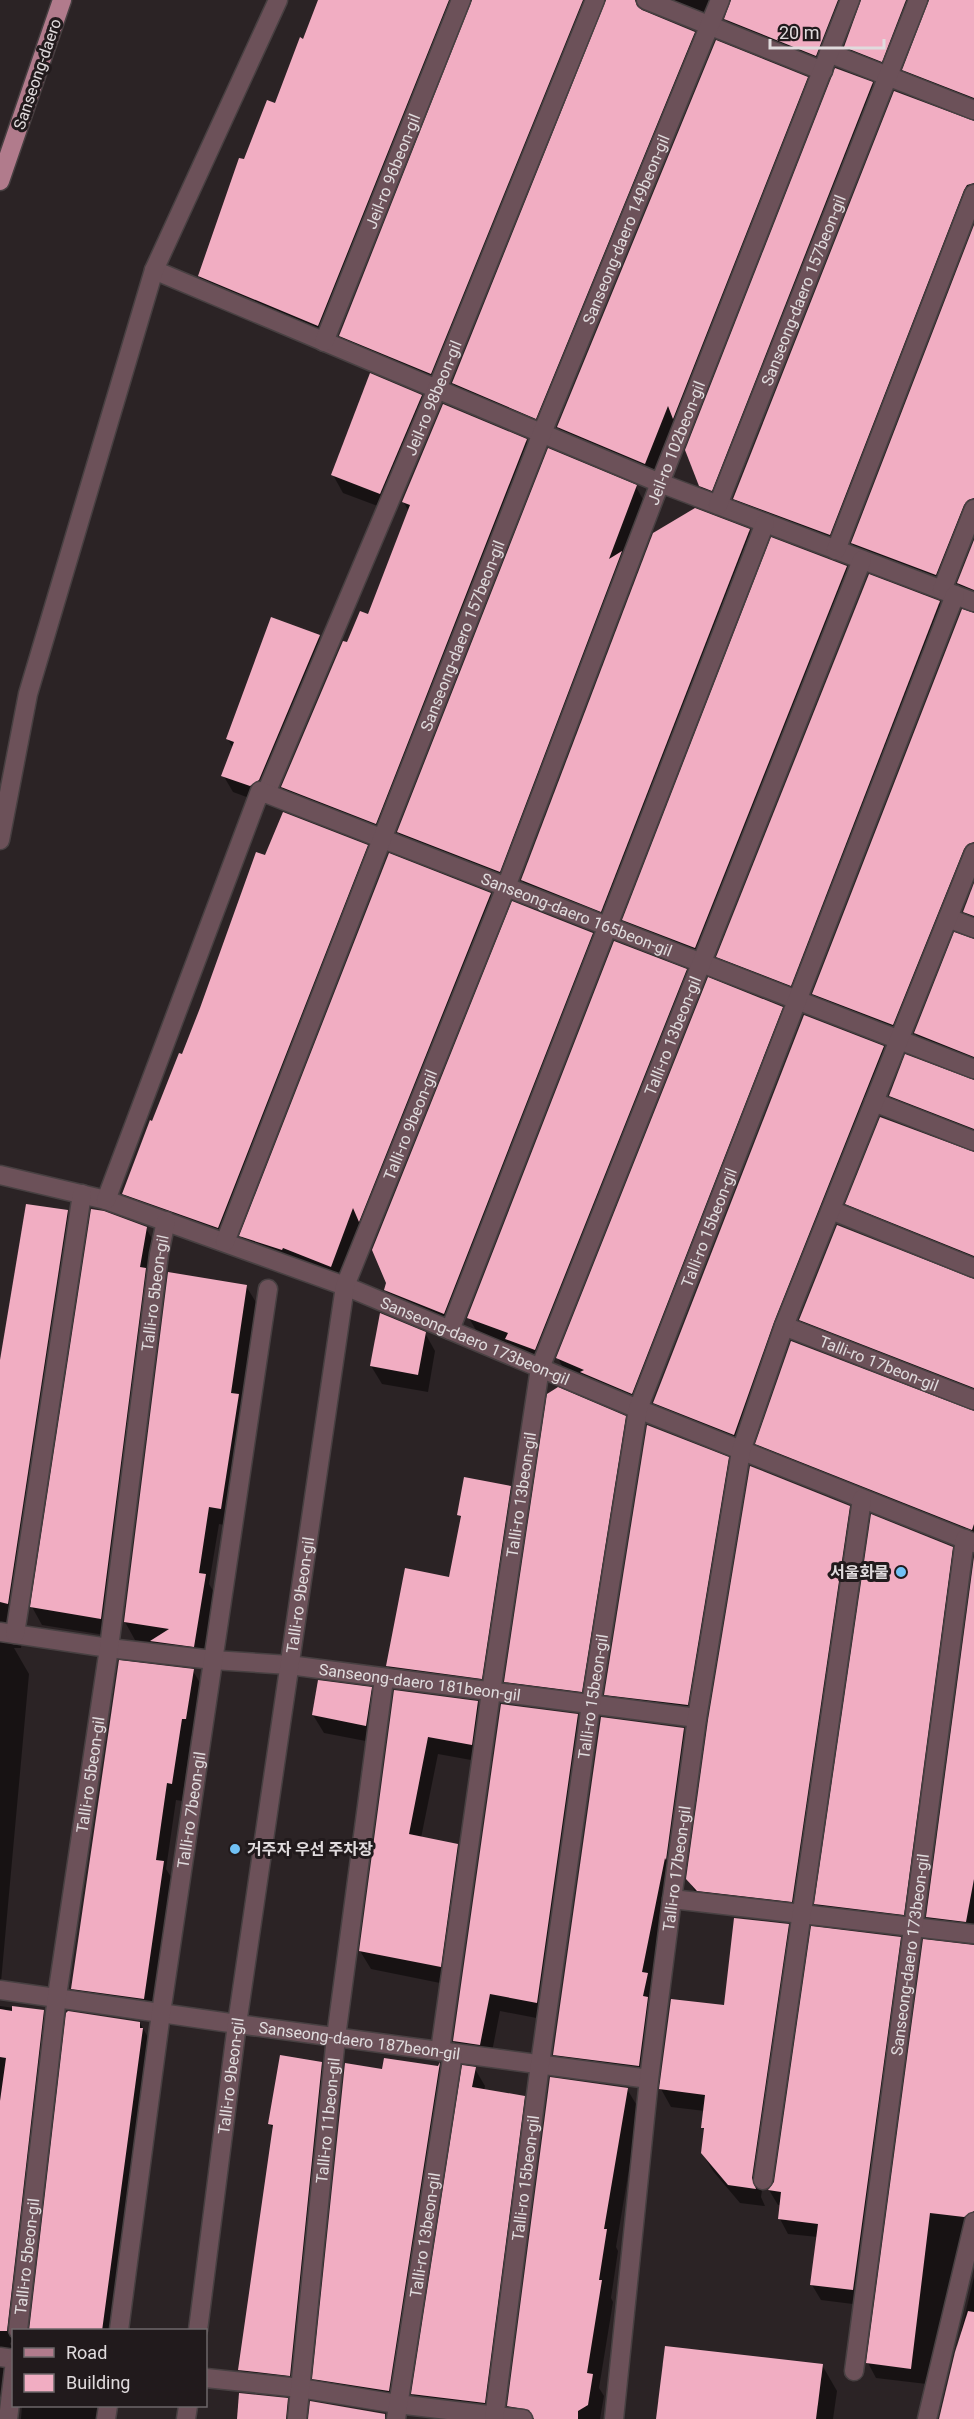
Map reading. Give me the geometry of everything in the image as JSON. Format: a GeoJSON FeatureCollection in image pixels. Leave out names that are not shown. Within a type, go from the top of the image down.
{"type":"FeatureCollection","features":[{"type":"Feature","properties":{"kind":"main road","name":"Sanseong-daero"},"geometry":{"type":"LineString","coordinates":[[0,181],[62,0]]}},
{"type":"Feature","properties":{"kind":"street"},"geometry":{"type":"LineString","coordinates":[[0,840],[28,694],[154,270],[278,0]]}},
{"type":"Feature","properties":{"kind":"street","name":"Jeil-ro 96beon-gil"},"geometry":{"type":"LineString","coordinates":[[324,342],[461,0]]}},
{"type":"Feature","properties":{"kind":"street","name":"Jeil-ro 98beon-gil"},"geometry":{"type":"LineString","coordinates":[[266,793],[437,390],[595,0]]}},
{"type":"Feature","properties":{"kind":"street"},"geometry":{"type":"LineString","coordinates":[[646,0],[823,71]]}},
{"type":"Feature","properties":{"kind":"street","name":"Sanseong-daero 149beon-gil"},"geometry":{"type":"LineString","coordinates":[[542,433],[720,0]]}},
{"type":"Feature","properties":{"kind":"street","name":"Jeil-ro 102beon-gil"},"geometry":{"type":"LineString","coordinates":[[506,887],[660,483],[850,0]]}},
{"type":"Feature","properties":{"kind":"street"},"geometry":{"type":"LineString","coordinates":[[888,76],[918,0]]}},
{"type":"Feature","properties":{"kind":"street"},"geometry":{"type":"LineString","coordinates":[[829,53],[974,110]]}},
{"type":"Feature","properties":{"kind":"street","name":"Sanseong-daero 157beon-gil"},"geometry":{"type":"LineString","coordinates":[[718,505],[888,76]]}},
{"type":"Feature","properties":{"kind":"street"},"geometry":{"type":"LineString","coordinates":[[836,550],[974,194]]}},
{"type":"Feature","properties":{"kind":"street"},"geometry":{"type":"LineString","coordinates":[[154,270],[660,483],[974,602]]}},
{"type":"Feature","properties":{"kind":"street","name":"Sanseong-daero 157beon-gil"},"geometry":{"type":"LineString","coordinates":[[382,838],[542,433]]}},
{"type":"Feature","properties":{"kind":"street"},"geometry":{"type":"LineString","coordinates":[[797,1000],[949,592],[974,509]]}},
{"type":"Feature","properties":{"kind":"street"},"geometry":{"type":"LineString","coordinates":[[450,1330],[765,523]]}},
{"type":"Feature","properties":{"kind":"street"},"geometry":{"type":"LineString","coordinates":[[702,963],[862,560]]}},
{"type":"Feature","properties":{"kind":"street"},"geometry":{"type":"LineString","coordinates":[[106,1200],[260,791],[266,793]]}},
{"type":"Feature","properties":{"kind":"street","name":"Sanseong-daero 165beon-gil"},"geometry":{"type":"LineString","coordinates":[[266,793],[974,1070]]}},
{"type":"Feature","properties":{"kind":"street"},"geometry":{"type":"LineString","coordinates":[[225,1242],[382,838]]}},
{"type":"Feature","properties":{"kind":"street","name":"Talli-ro 17beon-gil"},"geometry":{"type":"LineString","coordinates":[[614,2419],[649,2079],[672,1899],[697,1718],[741,1451],[784,1326],[974,853]]}},
{"type":"Feature","properties":{"kind":"street","name":"Talli-ro 9beon-gil"},"geometry":{"type":"LineString","coordinates":[[198,2329],[237,2024],[345,1286],[506,887]]}},
{"type":"Feature","properties":{"kind":"street"},"geometry":{"type":"LineString","coordinates":[[948,918],[974,928]]}},
{"type":"Feature","properties":{"kind":"street","name":"Talli-ro 13beon-gil"},"geometry":{"type":"LineString","coordinates":[[397,2412],[447,2052],[491,1692],[540,1368],[702,963]]}},
{"type":"Feature","properties":{"kind":"street","name":"Talli-ro 15beon-gil"},"geometry":{"type":"LineString","coordinates":[[494,2417],[540,2064],[591,1704],[638,1409],[797,1000]]}},
{"type":"Feature","properties":{"kind":"street"},"geometry":{"type":"LineString","coordinates":[[874,1102],[974,1141]]}},
{"type":"Feature","properties":{"kind":"street","name":"Sanseong-daero 173beon-gil"},"geometry":{"type":"LineString","coordinates":[[0,1175],[106,1200],[345,1286],[638,1409],[969,1541],[913,1927],[854,2372]]}},
{"type":"Feature","properties":{"kind":"street"},"geometry":{"type":"LineString","coordinates":[[7,1633],[82,1194]]}},
{"type":"Feature","properties":{"kind":"street"},"geometry":{"type":"LineString","coordinates":[[831,1210],[974,1268]]}},
{"type":"Feature","properties":{"kind":"street","name":"Talli-ro 5beon-gil"},"geometry":{"type":"LineString","coordinates":[[18,2329],[57,1996],[109,1648],[159,1254],[166,1221]]}},
{"type":"Feature","properties":{"kind":"street","name":"Talli-ro 7beon-gil"},"geometry":{"type":"LineString","coordinates":[[119,2329],[161,2013],[268,1289]]}},
{"type":"Feature","properties":{"kind":"street","name":"Talli-ro 17beon-gil"},"geometry":{"type":"LineString","coordinates":[[784,1326],[974,1400]]}},
{"type":"Feature","properties":{"kind":"street"},"geometry":{"type":"LineString","coordinates":[[763,2180],[862,1499]]}},
{"type":"Feature","properties":{"kind":"street","name":"Sanseong-daero 181beon-gil"},"geometry":{"type":"LineString","coordinates":[[7,1633],[213,1660],[289,1665],[697,1718]]}},
{"type":"Feature","properties":{"kind":"street","name":"Talli-ro 11beon-gil"},"geometry":{"type":"LineString","coordinates":[[297,2419],[336,2037],[384,1679]]}},
{"type":"Feature","properties":{"kind":"street"},"geometry":{"type":"LineString","coordinates":[[672,1899],[974,1934]]}},
{"type":"Feature","properties":{"kind":"street","name":"Sanseong-daero 187beon-gil"},"geometry":{"type":"LineString","coordinates":[[0,1990],[649,2079]]}},
{"type":"Feature","properties":{"kind":"street"},"geometry":{"type":"LineString","coordinates":[[927,2419],[974,2222]]}},
{"type":"Feature","properties":{"kind":"street"},"geometry":{"type":"LineString","coordinates":[[207,2378],[300,2388],[397,2412],[523,2419]]}},
{"type":"Feature","properties":{"kind":"street"},"geometry":{"type":"LineString","coordinates":[[8,2419],[12,2386]]}},
{"type":"Feature","properties":{"kind":"building"},"geometry":{"type":"Polygon","coordinates":[[[318,0],[449,0],[318,326],[198,276],[239,158],[244,159],[267,100],[275,103],[300,37],[303,39],[318,0]]]}},
{"type":"Feature","properties":{"kind":"building"},"geometry":{"type":"Polygon","coordinates":[[[472,0],[583,0],[431,374],[339,336],[472,0]]]}},
{"type":"Feature","properties":{"kind":"building"},"geometry":{"type":"Polygon","coordinates":[[[606,0],[635,0],[637,6],[642,10],[695,32],[536,419],[452,383],[606,0]]]}},
{"type":"Feature","properties":{"kind":"building"},"geometry":{"type":"Polygon","coordinates":[[[731,0],[838,0],[816,56],[724,19],[731,0]]]}},
{"type":"Feature","properties":{"kind":"building"},"geometry":{"type":"Polygon","coordinates":[[[861,0],[906,0],[882,62],[844,47],[861,0]]]}},
{"type":"Feature","properties":{"kind":"building"},"geometry":{"type":"Polygon","coordinates":[[[929,0],[974,0],[974,98],[902,70],[929,0]]]}},
{"type":"Feature","properties":{"kind":"building"},"geometry":{"type":"Polygon","coordinates":[[[716,40],[808,77],[673,419],[668,406],[645,464],[557,427],[716,40]]]}},
{"type":"Feature","properties":{"kind":"building"},"geometry":{"type":"Polygon","coordinates":[[[835,68],[873,82],[712,491],[699,486],[685,450],[835,68]]]}},
{"type":"Feature","properties":{"kind":"building"},"geometry":{"type":"Polygon","coordinates":[[[894,91],[974,121],[974,183],[967,185],[964,190],[830,535],[733,499],[894,91]]]}},
{"type":"Feature","properties":{"kind":"building"},"geometry":{"type":"Polygon","coordinates":[[[974,225],[974,498],[968,500],[964,505],[936,575],[851,543],[974,225]]]}},
{"type":"Feature","properties":{"kind":"building"},"geometry":{"type":"Polygon","coordinates":[[[370,373],[422,395],[380,494],[331,475],[370,373]]]}},
{"type":"Feature","properties":{"kind":"building"},"geometry":{"type":"Polygon","coordinates":[[[443,404],[527,439],[376,824],[281,787],[343,641],[347,642],[360,611],[368,614],[410,505],[402,502],[443,404]]]}},
{"type":"Feature","properties":{"kind":"building"},"geometry":{"type":"Polygon","coordinates":[[[548,448],[637,485],[609,559],[622,551],[500,872],[397,832],[548,448]]]}},
{"type":"Feature","properties":{"kind":"building"},"geometry":{"type":"Polygon","coordinates":[[[695,508],[750,529],[601,912],[521,880],[653,533],[695,508]]]}},
{"type":"Feature","properties":{"kind":"building"},"geometry":{"type":"Polygon","coordinates":[[[771,537],[847,566],[695,948],[622,920],[771,537]]]}},
{"type":"Feature","properties":{"kind":"building"},"geometry":{"type":"Polygon","coordinates":[[[974,540],[974,590],[957,583],[974,540]]]}},
{"type":"Feature","properties":{"kind":"building"},"geometry":{"type":"Polygon","coordinates":[[[869,574],[940,601],[791,986],[716,957],[869,574]]]}},
{"type":"Feature","properties":{"kind":"building"},"geometry":{"type":"Polygon","coordinates":[[[962,609],[974,613],[974,842],[968,844],[964,849],[893,1025],[812,994],[962,609]]]}},
{"type":"Feature","properties":{"kind":"building"},"geometry":{"type":"Polygon","coordinates":[[[271,617],[320,635],[259,780],[250,786],[221,776],[234,742],[226,739],[271,617]]]}},
{"type":"Feature","properties":{"kind":"building"},"geometry":{"type":"Polygon","coordinates":[[[283,812],[368,845],[218,1228],[122,1194],[150,1120],[152,1121],[179,1053],[182,1054],[256,852],[265,855],[283,812]]]}},
{"type":"Feature","properties":{"kind":"building"},"geometry":{"type":"Polygon","coordinates":[[[389,853],[491,893],[359,1222],[353,1208],[331,1267],[283,1248],[282,1250],[239,1236],[389,853]]]}},
{"type":"Feature","properties":{"kind":"building"},"geometry":{"type":"Polygon","coordinates":[[[974,883],[974,916],[963,912],[974,883]]]}},
{"type":"Feature","properties":{"kind":"building"},"geometry":{"type":"Polygon","coordinates":[[[512,901],[593,933],[444,1314],[384,1290],[386,1283],[372,1250],[512,901]]]}},
{"type":"Feature","properties":{"kind":"building"},"geometry":{"type":"Polygon","coordinates":[[[954,932],[974,939],[974,1057],[914,1033],[954,932]]]}},
{"type":"Feature","properties":{"kind":"building"},"geometry":{"type":"Polygon","coordinates":[[[614,941],[687,969],[535,1350],[505,1339],[508,1333],[467,1318],[614,941]]]}},
{"type":"Feature","properties":{"kind":"building"},"geometry":{"type":"Polygon","coordinates":[[[708,977],[783,1007],[632,1394],[580,1372],[584,1370],[556,1358],[708,977]]]}},
{"type":"Feature","properties":{"kind":"building"},"geometry":{"type":"Polygon","coordinates":[[[804,1015],[884,1046],[774,1322],[734,1435],[653,1403],[804,1015]]]}},
{"type":"Feature","properties":{"kind":"building"},"geometry":{"type":"Polygon","coordinates":[[[905,1054],[974,1080],[974,1129],[889,1096],[905,1054]]]}},
{"type":"Feature","properties":{"kind":"building"},"geometry":{"type":"Polygon","coordinates":[[[880,1117],[974,1152],[974,1256],[845,1204],[880,1117]]]}},
{"type":"Feature","properties":{"kind":"building"},"geometry":{"type":"Polygon","coordinates":[[[26,1204],[68,1210],[8,1604],[0,1602],[0,1360],[26,1204]]]}},
{"type":"Feature","properties":{"kind":"building"},"geometry":{"type":"Polygon","coordinates":[[[91,1209],[104,1211],[147,1227],[140,1267],[146,1268],[101,1619],[30,1607],[91,1209]]]}},
{"type":"Feature","properties":{"kind":"building"},"geometry":{"type":"Polygon","coordinates":[[[837,1225],[974,1279],[974,1388],[799,1320],[837,1225]]]}},
{"type":"Feature","properties":{"kind":"building"},"geometry":{"type":"Polygon","coordinates":[[[168,1272],[247,1285],[231,1393],[239,1394],[221,1509],[209,1507],[199,1573],[206,1574],[194,1647],[150,1641],[169,1629],[124,1622],[168,1272]]]}},
{"type":"Feature","properties":{"kind":"building"},"geometry":{"type":"Polygon","coordinates":[[[380,1313],[426,1332],[418,1375],[370,1366],[380,1313]]]}},
{"type":"Feature","properties":{"kind":"building"},"geometry":{"type":"Polygon","coordinates":[[[791,1341],[974,1411],[974,1524],[972,1530],[755,1444],[791,1341]]]}},
{"type":"Feature","properties":{"kind":"building"},"geometry":{"type":"Polygon","coordinates":[[[558,1387],[626,1416],[582,1692],[504,1682],[547,1394],[558,1387]]]}},
{"type":"Feature","properties":{"kind":"building"},"geometry":{"type":"Polygon","coordinates":[[[647,1425],[729,1457],[688,1705],[604,1695],[647,1425]]]}},
{"type":"Feature","properties":{"kind":"building"},"geometry":{"type":"Polygon","coordinates":[[[750,1466],[850,1506],[792,1902],[697,1891],[686,1879],[708,1720],[750,1466]]]}},
{"type":"Feature","properties":{"kind":"building"},"geometry":{"type":"Polygon","coordinates":[[[464,1477],[511,1486],[482,1679],[386,1666],[405,1568],[449,1577],[461,1516],[457,1515],[464,1477]]]}},
{"type":"Feature","properties":{"kind":"building"},"geometry":{"type":"Polygon","coordinates":[[[871,1514],[953,1547],[904,1915],[814,1904],[871,1514]]]}},
{"type":"Feature","properties":{"kind":"building"},"geometry":{"type":"Polygon","coordinates":[[[974,1557],[974,1879],[966,1922],[926,1917],[974,1557]]]}},
{"type":"Feature","properties":{"kind":"building"},"geometry":{"type":"Polygon","coordinates":[[[119,1660],[194,1669],[186,1719],[182,1719],[172,1784],[167,1783],[156,1860],[164,1861],[144,1999],[71,1989],[119,1660]]]}},
{"type":"Feature","properties":{"kind":"building"},"geometry":{"type":"Polygon","coordinates":[[[318,1680],[372,1687],[366,1726],[312,1715],[318,1680]]]}},
{"type":"Feature","properties":{"kind":"building"},"geometry":{"type":"Polygon","coordinates":[[[394,1690],[478,1701],[472,1745],[428,1737],[409,1834],[458,1844],[441,1967],[359,1951],[394,1690]]]}},
{"type":"Feature","properties":{"kind":"building"},"geometry":{"type":"Polygon","coordinates":[[[501,1704],[578,1714],[537,2003],[490,1994],[480,2045],[453,2041],[501,1704]]]}},
{"type":"Feature","properties":{"kind":"building"},"geometry":{"type":"Polygon","coordinates":[[[601,1717],[684,1728],[666,1860],[665,1858],[642,1972],[648,1973],[643,1996],[648,1997],[639,2066],[553,2055],[601,1717]]]}},
{"type":"Feature","properties":{"kind":"building"},"geometry":{"type":"Polygon","coordinates":[[[734,1918],[789,1924],[752,2178],[756,2189],[728,2185],[701,2153],[705,2095],[659,2089],[671,1999],[724,2005],[734,1918]]]}},
{"type":"Feature","properties":{"kind":"building"},"geometry":{"type":"Polygon","coordinates":[[[811,1926],[901,1937],[853,2290],[810,2285],[818,2224],[778,2219],[781,2192],[768,2190],[774,2182],[811,1926]]]}},
{"type":"Feature","properties":{"kind":"building"},"geometry":{"type":"Polygon","coordinates":[[[923,1939],[974,1945],[974,2211],[964,2217],[930,2213],[911,2369],[866,2363],[923,1939]]]}},
{"type":"Feature","properties":{"kind":"building"},"geometry":{"type":"Polygon","coordinates":[[[12,2006],[44,2010],[7,2331],[0,2331],[0,2101],[6,2058],[0,2057],[0,2009],[12,2011],[12,2006]]]}},
{"type":"Feature","properties":{"kind":"building"},"geometry":{"type":"Polygon","coordinates":[[[68,2011],[140,2022],[140,2028],[143,2028],[102,2329],[29,2329],[68,2011]]]}},
{"type":"Feature","properties":{"kind":"building"},"geometry":{"type":"Polygon","coordinates":[[[280,2055],[322,2062],[290,2376],[238,2370],[273,2125],[268,2124],[280,2055]]]}},
{"type":"Feature","properties":{"kind":"building"},"geometry":{"type":"Polygon","coordinates":[[[384,2058],[438,2066],[440,2062],[389,2391],[312,2379],[345,2063],[382,2069],[384,2058]]]}},
{"type":"Feature","properties":{"kind":"building"},"geometry":{"type":"Polygon","coordinates":[[[462,2065],[476,2067],[472,2087],[525,2096],[485,2403],[411,2394],[462,2065]]]}},
{"type":"Feature","properties":{"kind":"building"},"geometry":{"type":"Polygon","coordinates":[[[550,2077],[628,2088],[604,2229],[607,2229],[599,2280],[602,2280],[587,2373],[593,2374],[588,2405],[578,2411],[578,2419],[534,2419],[529,2410],[507,2406],[550,2077]]]}},
{"type":"Feature","properties":{"kind":"building"},"geometry":{"type":"Polygon","coordinates":[[[968,2311],[974,2312],[974,2419],[939,2419],[955,2352],[968,2311]]]}},
{"type":"Feature","properties":{"kind":"building"},"geometry":{"type":"Polygon","coordinates":[[[665,2346],[823,2364],[816,2419],[656,2419],[665,2346]]]}},
{"type":"Feature","properties":{"kind":"building"},"geometry":{"type":"Polygon","coordinates":[[[239,2393],[288,2398],[286,2419],[237,2419],[239,2393]]]}},
{"type":"Feature","properties":{"kind":"building"},"geometry":{"type":"Polygon","coordinates":[[[310,2401],[385,2414],[385,2419],[308,2419],[310,2401]]]}},
{"type":"Feature","properties":{"kind":"place","name":"서울화물"},"geometry":{"type":"Point","coordinates":[901,1572]}},
{"type":"Feature","properties":{"kind":"place","name":"거주자 우선 주차장"},"geometry":{"type":"Point","coordinates":[235,1849]}}]}
